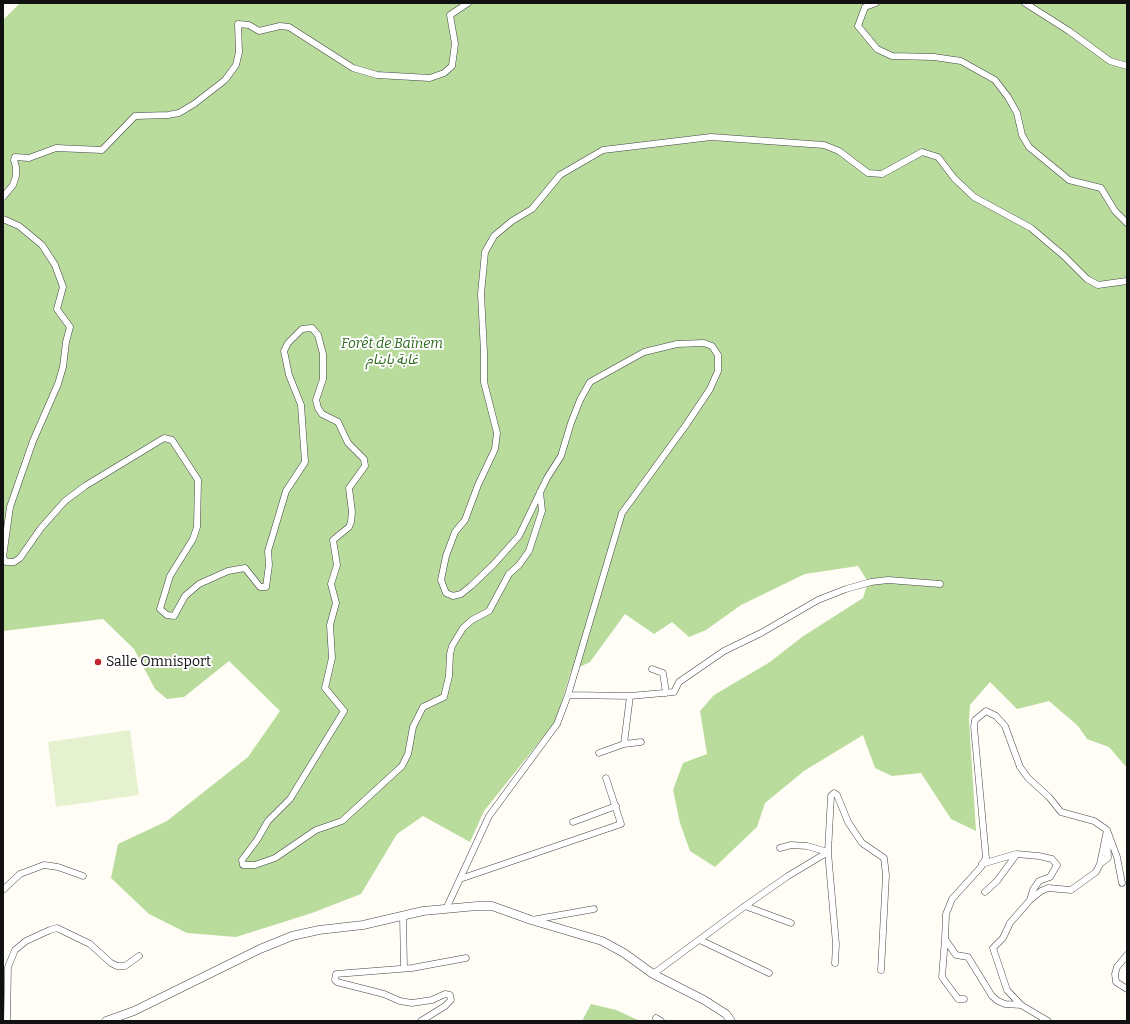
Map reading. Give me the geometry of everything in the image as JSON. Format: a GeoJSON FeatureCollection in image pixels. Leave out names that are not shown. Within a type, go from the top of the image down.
{"type":"FeatureCollection","features":[{"type":"Feature","properties":{"kind":"street"},"geometry":{"type":"LineString","coordinates":[[3,197],[12,185],[16,176],[14,160],[16,157],[29,158],[56,148],[102,150],[135,116],[168,115],[179,113],[206,96],[225,80],[236,65],[239,52],[238,24],[249,25],[259,31],[280,26],[289,27],[353,68],[377,75],[430,78],[444,73],[452,66],[456,44],[450,15],[468,3]]}},
{"type":"Feature","properties":{"kind":"street"},"geometry":{"type":"LineString","coordinates":[[876,3],[865,7],[858,26],[877,48],[892,56],[934,57],[962,62],[996,80],[1017,113],[1022,135],[1029,147],[1069,180],[1101,188],[1115,211],[1127,223]]}},
{"type":"Feature","properties":{"kind":"street"},"geometry":{"type":"LineString","coordinates":[[1025,3],[1069,31],[1110,61],[1127,66]]}},
{"type":"Feature","properties":{"kind":"street"},"geometry":{"type":"LineString","coordinates":[[446,909],[489,816],[557,724],[568,695],[622,513],[686,425],[710,389],[718,371],[718,355],[712,346],[704,343],[677,344],[644,352],[590,382],[580,400],[561,456],[540,492],[519,536],[493,565],[461,594],[453,596],[446,593],[441,580],[446,556],[456,532],[465,520],[474,500],[478,485],[495,449],[497,433],[484,382],[484,352],[480,294],[485,252],[494,236],[532,209],[560,175],[603,150],[711,137],[824,145],[839,151],[868,173],[882,174],[922,152],[938,157],[954,178],[974,197],[1031,228],[1064,256],[1087,279],[1098,285],[1127,281]]}},
{"type":"Feature","properties":{"kind":"street"},"geometry":{"type":"LineString","coordinates":[[3,219],[19,226],[42,244],[55,265],[63,287],[57,309],[70,327],[66,342],[63,367],[58,384],[33,441],[10,507],[3,557],[6,562],[14,562],[20,558],[41,528],[65,501],[85,486],[164,438],[172,440],[198,480],[197,527],[193,539],[170,576],[160,610],[166,615],[174,616],[185,596],[199,584],[228,571],[245,568],[260,587],[266,587],[269,565],[268,552],[286,491],[305,462],[301,405],[289,375],[284,351],[288,343],[302,329],[312,328],[318,335],[323,354],[324,366],[323,379],[316,400],[318,408],[322,414],[338,422],[348,443],[364,459],[365,466],[350,488],[352,512],[349,527],[333,540],[337,564],[331,584],[336,603],[330,625],[332,658],[325,688],[344,711],[290,799],[268,821],[257,840],[242,860],[243,864],[248,866],[254,865],[275,858],[316,830],[342,822],[402,766],[408,754],[414,727],[423,707],[444,697],[449,676],[452,646],[463,628],[472,620],[489,611],[509,574],[519,565],[529,551],[542,511],[540,492]]}},
{"type":"Feature","properties":{"kind":"street"},"geometry":{"type":"LineString","coordinates":[[568,695],[630,696],[674,692],[680,682],[724,651],[761,633],[818,600],[846,589],[871,582],[888,580],[940,584]]}},
{"type":"Feature","properties":{"kind":"street"},"geometry":{"type":"LineString","coordinates":[[652,669],[663,673],[666,693]]}},
{"type":"Feature","properties":{"kind":"street"},"geometry":{"type":"LineString","coordinates":[[624,744],[630,696]]}},
{"type":"Feature","properties":{"kind":"street"},"geometry":{"type":"LineString","coordinates":[[964,999],[958,999],[942,977],[946,914],[952,899],[986,858],[974,727],[976,720],[986,712],[996,716],[1005,726],[1020,767],[1028,778],[1049,797],[1061,812],[1094,822],[1107,830],[1117,857],[1122,883]]}},
{"type":"Feature","properties":{"kind":"street"},"geometry":{"type":"LineString","coordinates":[[598,753],[624,744],[641,742]]}},
{"type":"Feature","properties":{"kind":"street"},"geometry":{"type":"LineString","coordinates":[[460,879],[621,824],[606,778]]}},
{"type":"Feature","properties":{"kind":"street"},"geometry":{"type":"LineString","coordinates":[[835,963],[836,944],[828,852],[831,796],[835,793],[848,822],[862,843],[884,858],[886,882],[881,970]]}},
{"type":"Feature","properties":{"kind":"street"},"geometry":{"type":"LineString","coordinates":[[573,822],[616,806]]}},
{"type":"Feature","properties":{"kind":"street"},"geometry":{"type":"LineString","coordinates":[[1048,1021],[1021,1005],[1007,990],[993,948],[1003,938],[1010,923],[1030,900],[1048,888],[1071,890],[1090,877],[1100,864],[1108,858],[1107,830]]}},
{"type":"Feature","properties":{"kind":"street"},"geometry":{"type":"LineString","coordinates":[[780,848],[791,845],[807,846],[828,852]]}},
{"type":"Feature","properties":{"kind":"street"},"geometry":{"type":"LineString","coordinates":[[653,974],[788,876],[828,852]]}},
{"type":"Feature","properties":{"kind":"street"},"geometry":{"type":"LineString","coordinates":[[982,864],[1016,854],[1052,859],[1057,865],[1050,877],[1039,881],[1033,890],[1030,900]]}},
{"type":"Feature","properties":{"kind":"street"},"geometry":{"type":"LineString","coordinates":[[985,892],[997,881],[1016,854]]}},
{"type":"Feature","properties":{"kind":"street"},"geometry":{"type":"LineString","coordinates":[[3,890],[20,874],[44,865],[58,867],[83,876]]}},
{"type":"Feature","properties":{"kind":"street"},"geometry":{"type":"LineString","coordinates":[[106,1021],[134,1011],[253,952],[292,936],[319,930],[363,925],[446,909],[492,906],[531,920],[602,941],[624,953],[653,974],[704,1000],[726,1014],[731,1021]]}},
{"type":"Feature","properties":{"kind":"street"},"geometry":{"type":"LineString","coordinates":[[745,906],[791,923]]}},
{"type":"Feature","properties":{"kind":"street"},"geometry":{"type":"LineString","coordinates":[[531,920],[594,909]]}},
{"type":"Feature","properties":{"kind":"street"},"geometry":{"type":"LineString","coordinates":[[404,916],[404,968]]}},
{"type":"Feature","properties":{"kind":"street"},"geometry":{"type":"LineString","coordinates":[[6,1021],[8,967],[15,950],[26,941],[58,928],[90,944],[111,963],[118,966],[125,966],[139,956]]}},
{"type":"Feature","properties":{"kind":"street"},"geometry":{"type":"LineString","coordinates":[[945,939],[956,955],[968,957],[992,996],[998,1001],[1013,1006],[1021,1005]]}},
{"type":"Feature","properties":{"kind":"street"},"geometry":{"type":"LineString","coordinates":[[700,940],[769,973]]}},
{"type":"Feature","properties":{"kind":"street"},"geometry":{"type":"LineString","coordinates":[[1127,955],[1117,967],[1115,974],[1116,982],[1127,989]]}},
{"type":"Feature","properties":{"kind":"street"},"geometry":{"type":"LineString","coordinates":[[422,1021],[445,1006],[451,1000],[450,995],[445,994],[432,1000],[406,1002],[336,980],[336,974],[404,968],[466,958]]}},
{"type":"Feature","properties":{"kind":"green space","name":"Forêt de Baïnem غابة باينام"},"geometry":{"type":"Polygon","coordinates":[[[20,3],[1127,3],[1127,768],[1109,747],[1087,739],[1078,726],[1049,701],[1017,709],[990,682],[970,705],[969,720],[976,831],[951,819],[921,773],[892,776],[875,768],[863,735],[804,771],[765,803],[757,827],[715,867],[690,851],[680,823],[673,790],[683,763],[707,754],[700,711],[714,695],[770,662],[802,637],[863,598],[868,582],[858,566],[805,574],[741,605],[706,630],[689,637],[672,622],[654,634],[625,614],[590,662],[571,671],[556,721],[484,811],[470,842],[423,816],[397,834],[361,894],[312,913],[236,937],[187,933],[149,914],[111,878],[118,844],[167,821],[248,757],[280,711],[229,661],[184,697],[167,699],[155,689],[134,649],[103,619],[3,631],[3,20],[20,3]]]}},
{"type":"Feature","properties":{"kind":"green space"},"geometry":{"type":"Polygon","coordinates":[[[130,730],[139,795],[56,807],[48,742],[130,730]]]}},
{"type":"Feature","properties":{"kind":"green space"},"geometry":{"type":"Polygon","coordinates":[[[591,1004],[616,1010],[640,1021],[582,1021],[591,1004]]]}},
{"type":"Feature","properties":{"kind":"place","name":"Salle Omnisport"},"geometry":{"type":"Point","coordinates":[98,662]}}]}
